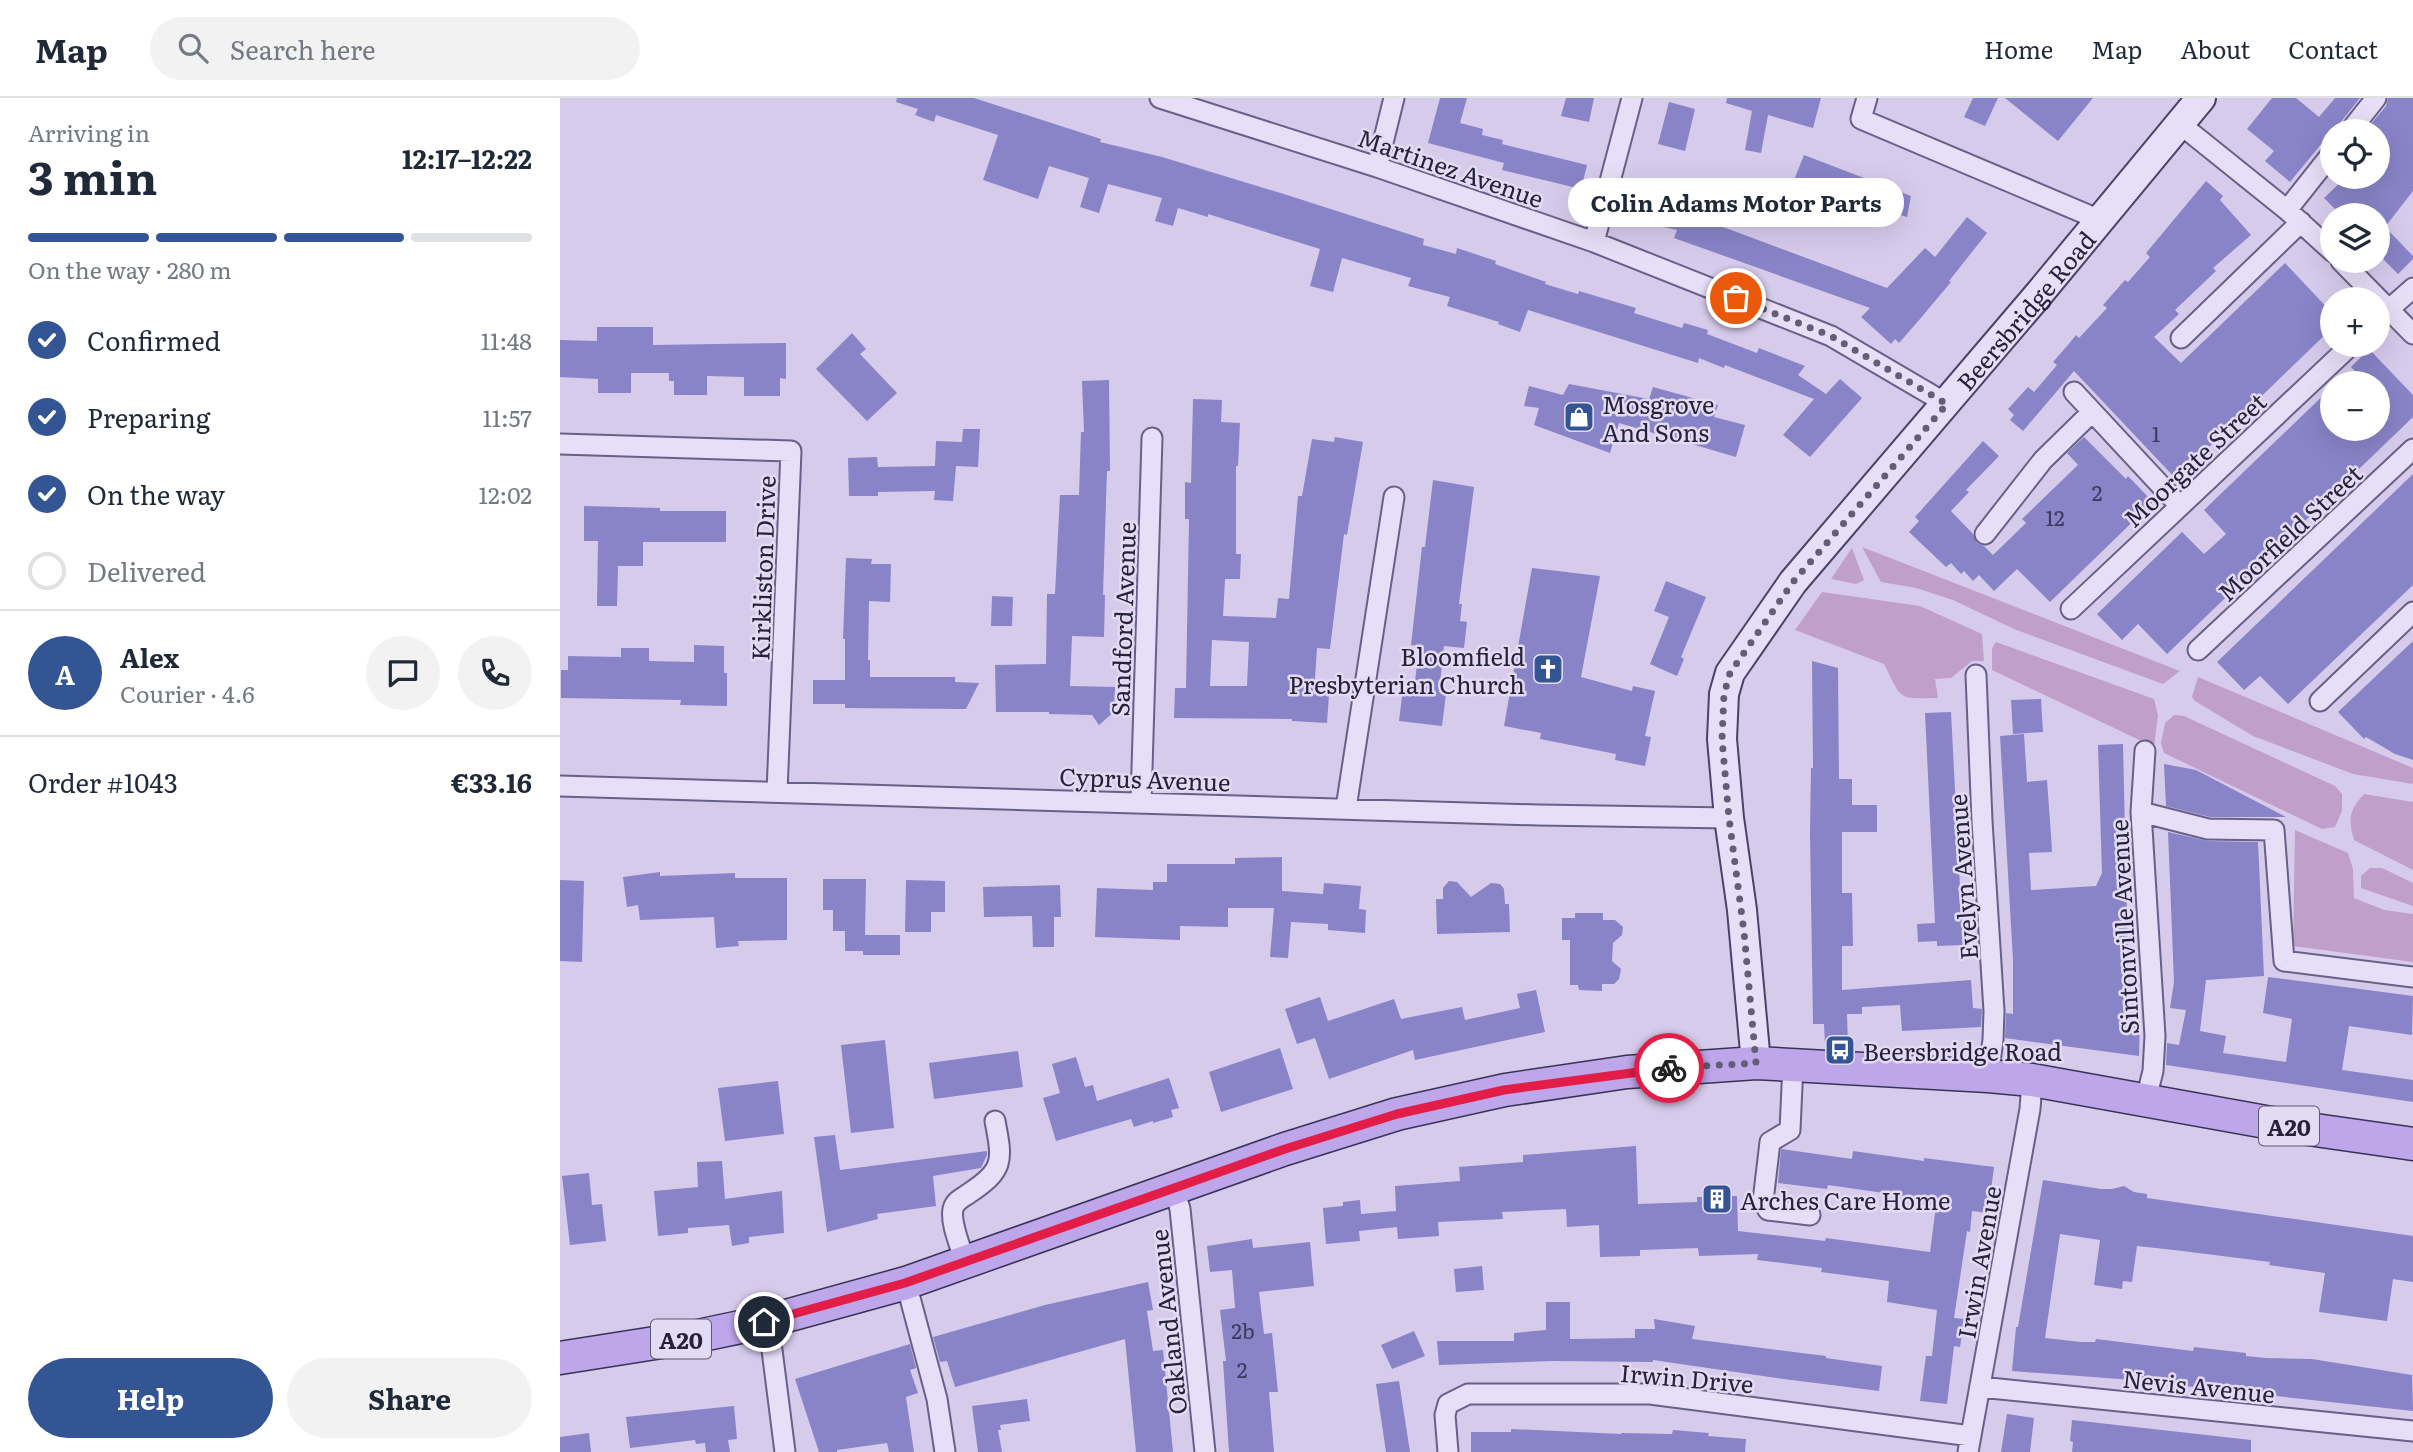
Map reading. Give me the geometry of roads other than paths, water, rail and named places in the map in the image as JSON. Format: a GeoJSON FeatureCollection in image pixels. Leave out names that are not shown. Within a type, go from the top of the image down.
{"type":"FeatureCollection","features":[{"type":"Feature","properties":{"kind":"main road","name":"Beersbridge Road"},"geometry":{"type":"LineString","coordinates":[[1756,1063],[1742,910],[1729,818],[1721,716],[1730,673],[1793,582],[1947,404],[2201,98]]}},
{"type":"Feature","properties":{"kind":"main road","name":"A20"},"geometry":{"type":"LineString","coordinates":[[560,1358],[693,1337],[764,1322],[905,1283],[1310,1141],[1397,1114],[1504,1090],[1627,1072],[1756,1063],[2032,1080],[2294,1127],[2413,1144]]}},
{"type":"Feature","properties":{"kind":"street","name":"Martinez Avenue"},"geometry":{"type":"LineString","coordinates":[[1160,98],[1377,166],[1594,242],[1831,336],[1947,404]]}},
{"type":"Feature","properties":{"kind":"street"},"geometry":{"type":"LineString","coordinates":[[1377,166],[1394,98]]}},
{"type":"Feature","properties":{"kind":"street"},"geometry":{"type":"LineString","coordinates":[[1594,242],[1632,98]]}},
{"type":"Feature","properties":{"kind":"street"},"geometry":{"type":"LineString","coordinates":[[1867,98],[1861,119],[2100,220]]}},
{"type":"Feature","properties":{"kind":"street"},"geometry":{"type":"LineString","coordinates":[[2359,119],[2376,98]]}},
{"type":"Feature","properties":{"kind":"street"},"geometry":{"type":"LineString","coordinates":[[2180,124],[2320,240]]}},
{"type":"Feature","properties":{"kind":"street"},"geometry":{"type":"LineString","coordinates":[[2181,338],[2294,216],[2320,173]]}},
{"type":"Feature","properties":{"kind":"street"},"geometry":{"type":"LineString","coordinates":[[2351,273],[2362,287]]}},
{"type":"Feature","properties":{"kind":"street"},"geometry":{"type":"LineString","coordinates":[[2390,308],[2413,288]]}},
{"type":"Feature","properties":{"kind":"street"},"geometry":{"type":"LineString","coordinates":[[2390,319],[2413,334]]}},
{"type":"Feature","properties":{"kind":"street","name":"Moorgate Street"},"geometry":{"type":"LineString","coordinates":[[2071,609],[2338,357]]}},
{"type":"Feature","properties":{"kind":"street"},"geometry":{"type":"LineString","coordinates":[[2074,392],[2180,506]]}},
{"type":"Feature","properties":{"kind":"street"},"geometry":{"type":"LineString","coordinates":[[1985,534],[2043,460],[2092,411]]}},
{"type":"Feature","properties":{"kind":"street","name":"Sandford Avenue"},"geometry":{"type":"LineString","coordinates":[[1141,802],[1152,438]]}},
{"type":"Feature","properties":{"kind":"street","name":"Kirkliston Drive"},"geometry":{"type":"LineString","coordinates":[[560,443],[792,451],[777,792]]}},
{"type":"Feature","properties":{"kind":"street","name":"Moorfield Street"},"geometry":{"type":"LineString","coordinates":[[2198,650],[2413,449]]}},
{"type":"Feature","properties":{"kind":"street"},"geometry":{"type":"LineString","coordinates":[[1346,808],[1394,497]]}},
{"type":"Feature","properties":{"kind":"street"},"geometry":{"type":"LineString","coordinates":[[2320,701],[2413,612]]}},
{"type":"Feature","properties":{"kind":"street","name":"Evelyn Avenue"},"geometry":{"type":"LineString","coordinates":[[1976,675],[1994,1011],[1988,1076]]}},
{"type":"Feature","properties":{"kind":"street","name":"Sintonville Avenue"},"geometry":{"type":"LineString","coordinates":[[2144,751],[2141,813],[2155,1036],[2146,1099]]}},
{"type":"Feature","properties":{"kind":"street","name":"Cyprus Avenue"},"geometry":{"type":"LineString","coordinates":[[560,786],[1729,818]]}},
{"type":"Feature","properties":{"kind":"street"},"geometry":{"type":"LineString","coordinates":[[2141,813],[2208,829],[2274,830],[2284,961],[2413,977]]}},
{"type":"Feature","properties":{"kind":"street"},"geometry":{"type":"LineString","coordinates":[[1793,1065],[1790,1130],[1770,1142],[1763,1201],[1768,1209],[1811,1215]]}},
{"type":"Feature","properties":{"kind":"street","name":"Irwin Avenue"},"geometry":{"type":"LineString","coordinates":[[1970,1444],[2030,1109],[2032,1080]]}},
{"type":"Feature","properties":{"kind":"street"},"geometry":{"type":"LineString","coordinates":[[965,1262],[953,1209],[958,1200],[991,1178],[999,1164],[995,1121]]}},
{"type":"Feature","properties":{"kind":"street","name":"Oakland Avenue"},"geometry":{"type":"LineString","coordinates":[[1174,1188],[1180,1209],[1205,1452]]}},
{"type":"Feature","properties":{"kind":"street"},"geometry":{"type":"LineString","coordinates":[[905,1283],[937,1399],[945,1452]]}},
{"type":"Feature","properties":{"kind":"street"},"geometry":{"type":"LineString","coordinates":[[764,1322],[772,1350],[785,1452]]}},
{"type":"Feature","properties":{"kind":"street","name":"Nevis Avenue"},"geometry":{"type":"LineString","coordinates":[[1980,1387],[2413,1431]]}},
{"type":"Feature","properties":{"kind":"street","name":"Irwin Drive"},"geometry":{"type":"LineString","coordinates":[[1448,1452],[1445,1415],[1448,1404],[1468,1394],[1650,1394],[1970,1444]]}},
{"type":"Feature","properties":{"kind":"place","name":"Colin Adams Motor Parts"},"geometry":{"type":"Point","coordinates":[1736,298]}},
{"type":"Feature","properties":{"kind":"place","name":"Mosgrove And Sons"},"geometry":{"type":"Point","coordinates":[1579,417]}},
{"type":"Feature","properties":{"kind":"place","name":"Bloomfield Presbyterian Church"},"geometry":{"type":"Point","coordinates":[1548,669]}},
{"type":"Feature","properties":{"kind":"place","name":"Beersbridge Road"},"geometry":{"type":"Point","coordinates":[1840,1050]}},
{"type":"Feature","properties":{"kind":"place","name":"Arches Care Home"},"geometry":{"type":"Point","coordinates":[1717,1199]}}]}
